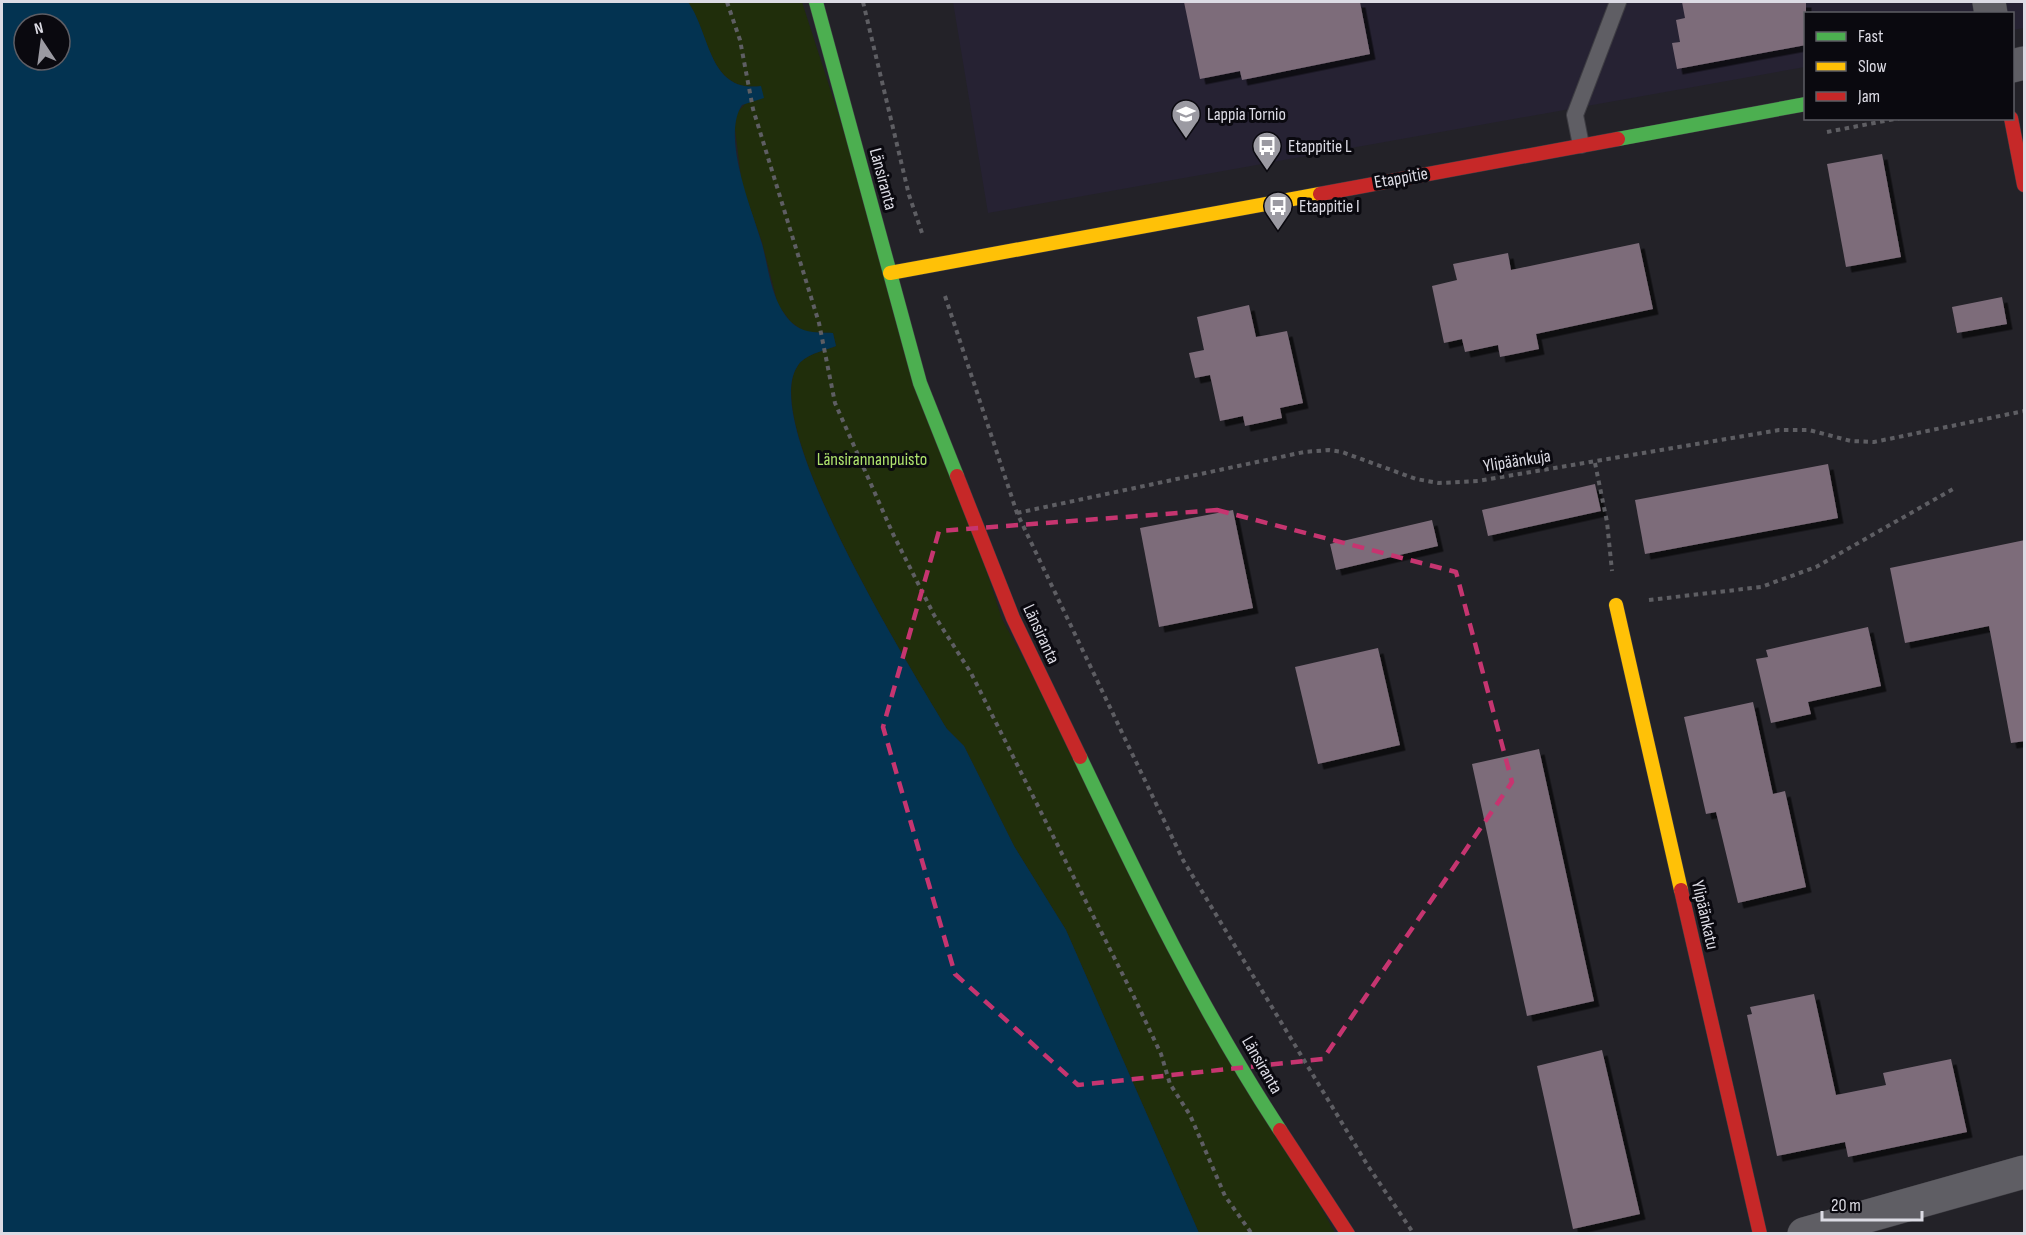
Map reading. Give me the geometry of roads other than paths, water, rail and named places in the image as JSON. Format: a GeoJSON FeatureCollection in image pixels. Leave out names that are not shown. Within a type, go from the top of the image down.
{"type":"FeatureCollection","features":[{"type":"Feature","properties":{"kind":"street","name":"Länsiranta"},"geometry":{"type":"LineString","coordinates":[[816,2],[920,383],[1018,628],[1134,871],[1254,1090],[1348,1233]]}},
{"type":"Feature","properties":{"kind":"street","name":"Etappitie"},"geometry":{"type":"LineString","coordinates":[[890,273],[1804,104]]}},
{"type":"Feature","properties":{"kind":"street"},"geometry":{"type":"LineString","coordinates":[[2011,120],[2025,185]]}},
{"type":"Feature","properties":{"kind":"street","name":"Ylipäänkatu"},"geometry":{"type":"LineString","coordinates":[[1616,604],[1760,1233]]}},
{"type":"Feature","properties":{"kind":"street"},"geometry":{"type":"LineString","coordinates":[[1804,1233],[2025,1172]]}},
{"type":"Feature","properties":{"kind":"lane"},"geometry":{"type":"LineString","coordinates":[[1581,145],[1575,115],[1618,2]]}},
{"type":"Feature","properties":{"kind":"water"},"geometry":{"type":"Polygon","coordinates":[[[2,2],[688,2],[696,15],[713,59],[721,71],[730,80],[744,86],[761,86],[764,98],[742,105],[736,119],[736,154],[779,304],[790,321],[800,328],[810,332],[833,333],[836,346],[809,356],[797,367],[791,397],[799,440],[819,492],[845,548],[903,656],[947,729],[964,746],[1014,846],[1066,930],[1199,1233],[2,1233],[2,2]]]}},
{"type":"Feature","properties":{"kind":"place","name":"Lappia Tornio"},"geometry":{"type":"Point","coordinates":[1186,140]}},
{"type":"Feature","properties":{"kind":"place","name":"Etappitie L"},"geometry":{"type":"Point","coordinates":[1267,172]}},
{"type":"Feature","properties":{"kind":"place","name":"Etappitie I"},"geometry":{"type":"Point","coordinates":[1278,232]}},
{"type":"Feature","properties":{"kind":"park label","name":"Länsirannanpuisto"},"geometry":{"type":"Point","coordinates":[872,459]}}]}
